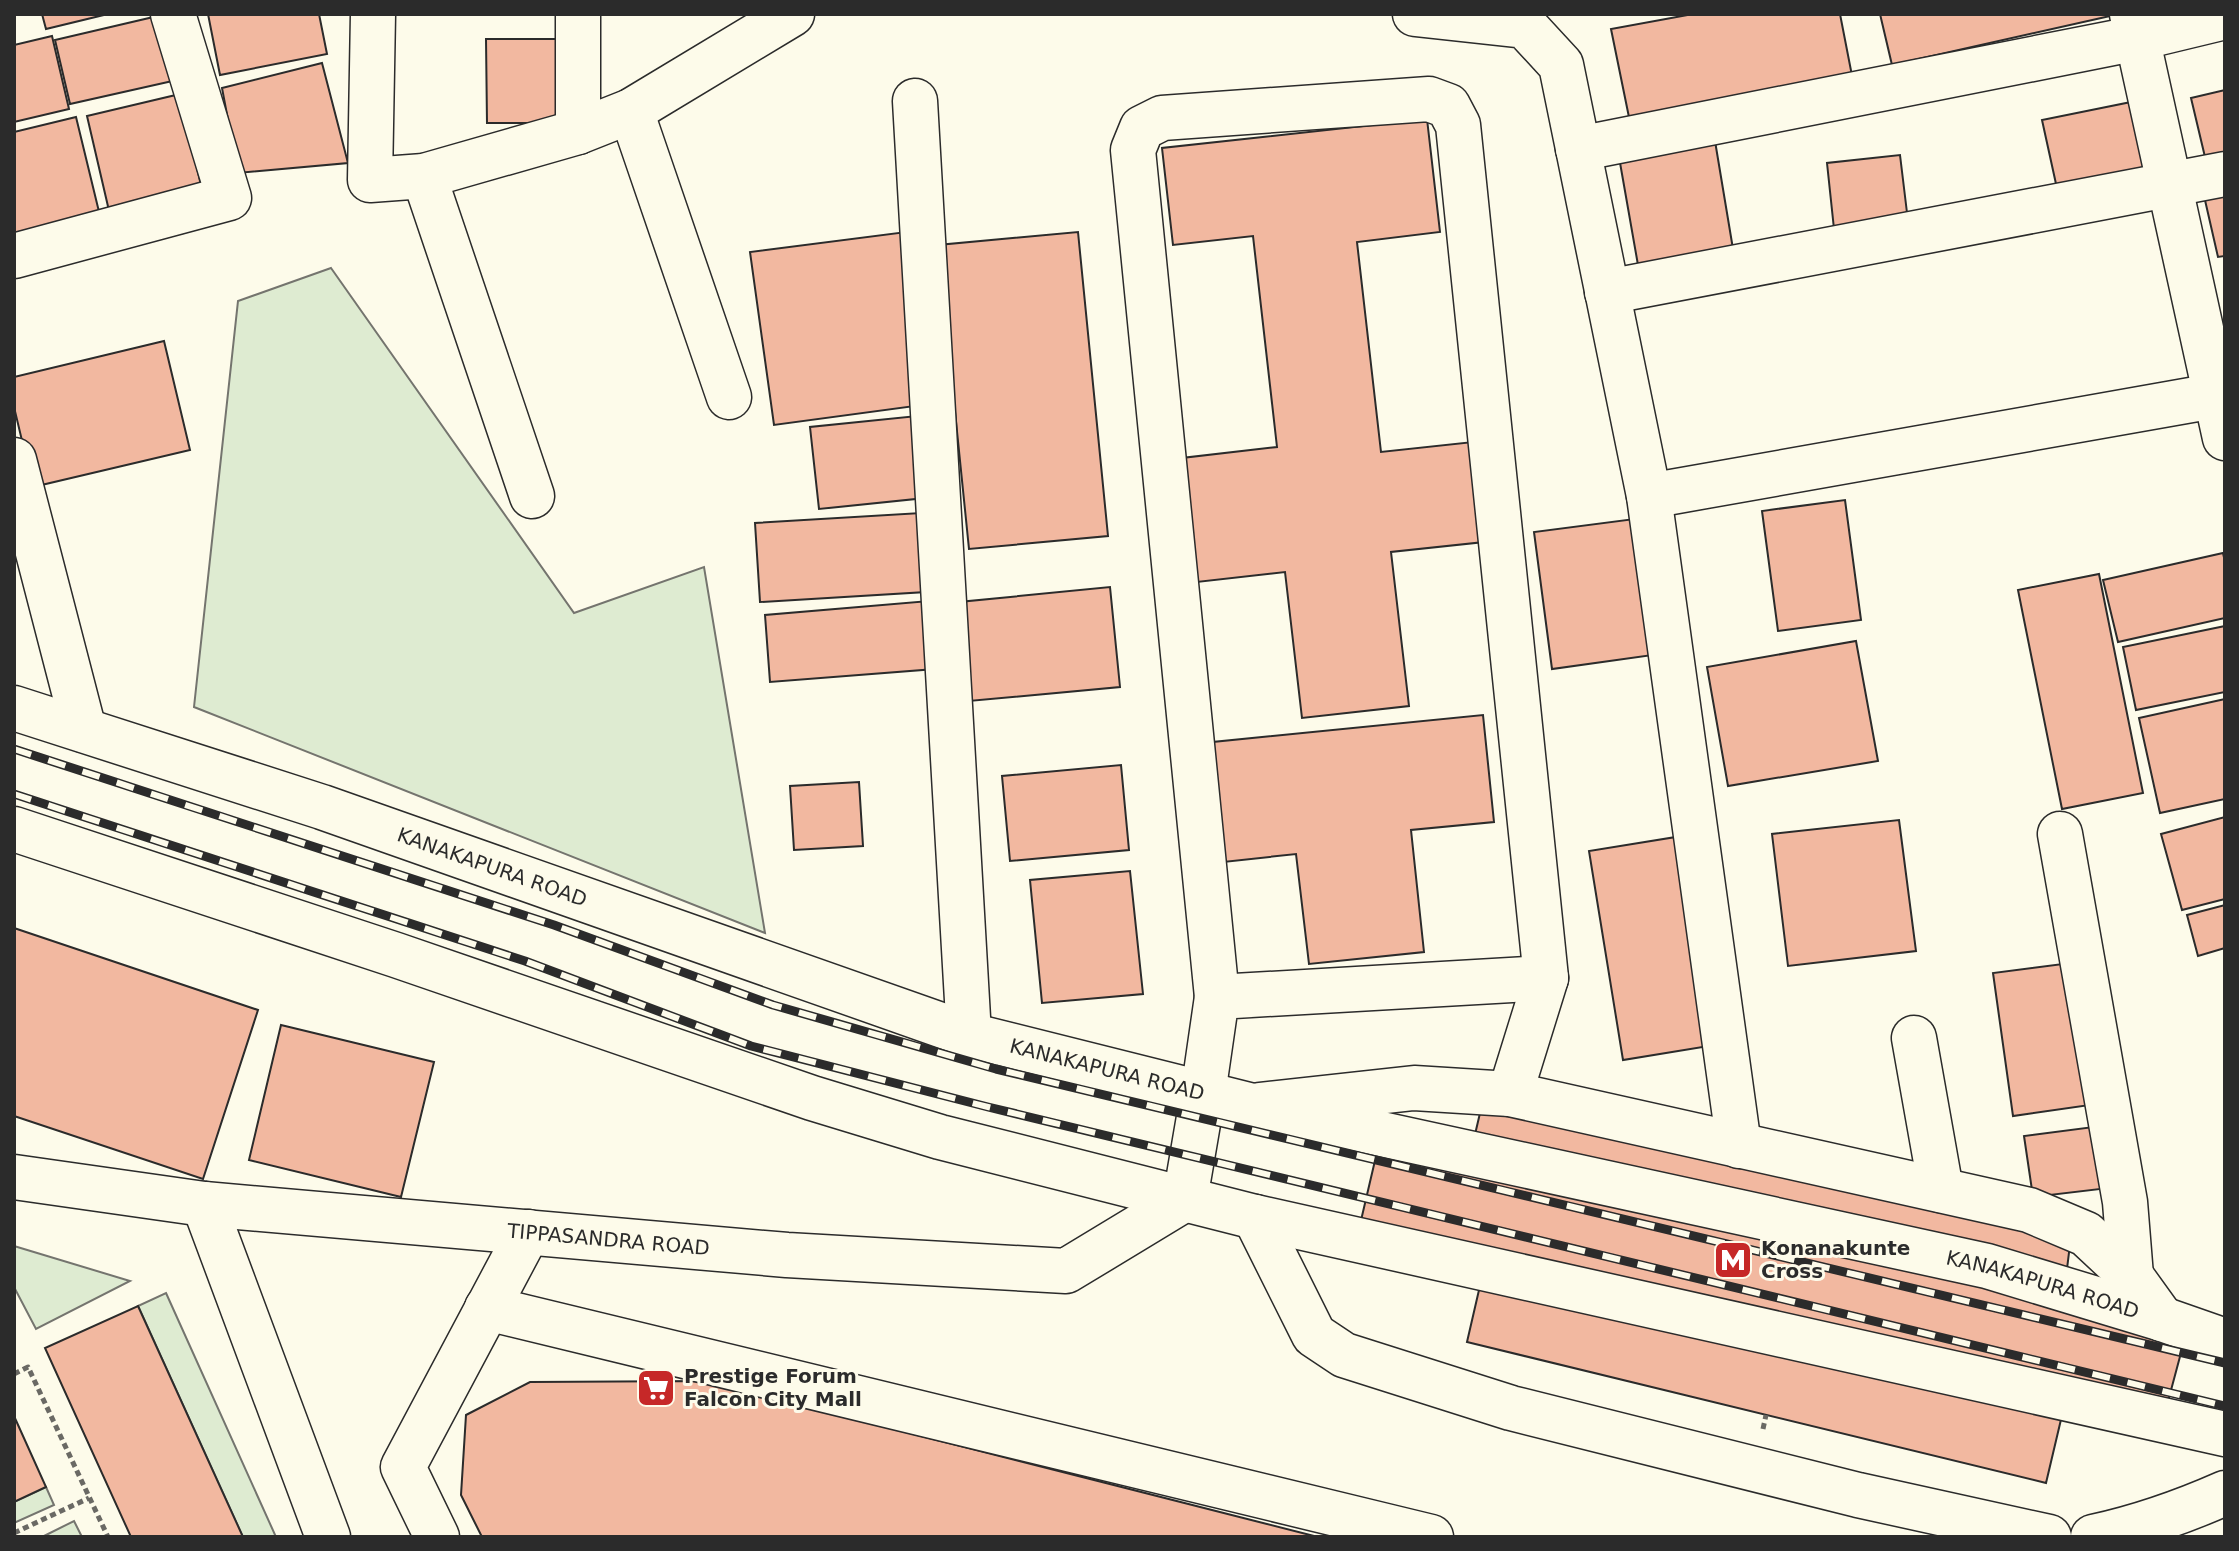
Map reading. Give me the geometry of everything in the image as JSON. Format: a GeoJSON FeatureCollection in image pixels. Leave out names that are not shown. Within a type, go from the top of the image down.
{"type":"FeatureCollection","features":[{"type":"Feature","properties":{"kind":"main road"},"geometry":{"type":"LineString","coordinates":[[14,256],[229,198],[173,14]]}},
{"type":"Feature","properties":{"kind":"main road"},"geometry":{"type":"LineString","coordinates":[[373,14],[370,180],[424,176],[578,132],[631,111],[792,14]]}},
{"type":"Feature","properties":{"kind":"main road"},"geometry":{"type":"LineString","coordinates":[[578,14],[578,132]]}},
{"type":"Feature","properties":{"kind":"main road"},"geometry":{"type":"LineString","coordinates":[[1415,14],[1525,20],[1561,65],[1649,496],[1739,1146]]}},
{"type":"Feature","properties":{"kind":"main road"},"geometry":{"type":"LineString","coordinates":[[1578,149],[2135,26],[2225,17]]}},
{"type":"Feature","properties":{"kind":"main road"},"geometry":{"type":"LineString","coordinates":[[2135,26],[2221,394],[2225,438]]}},
{"type":"Feature","properties":{"kind":"main road"},"geometry":{"type":"LineString","coordinates":[[1185,1199],[1217,997],[1133,150],[1142,128],[1162,118],[1429,99],[1448,106],[1458,125],[1546,978],[1510,1094]]}},
{"type":"Feature","properties":{"kind":"main road"},"geometry":{"type":"LineString","coordinates":[[915,101],[969,1035]]}},
{"type":"Feature","properties":{"kind":"main road"},"geometry":{"type":"LineString","coordinates":[[631,111],[729,397]]}},
{"type":"Feature","properties":{"kind":"main road"},"geometry":{"type":"LineString","coordinates":[[1607,292],[2225,174]]}},
{"type":"Feature","properties":{"kind":"main road"},"geometry":{"type":"LineString","coordinates":[[424,176],[532,496]]}},
{"type":"Feature","properties":{"kind":"main road"},"geometry":{"type":"LineString","coordinates":[[1649,496],[2221,394]]}},
{"type":"Feature","properties":{"kind":"main road"},"geometry":{"type":"LineString","coordinates":[[14,460],[84,730]]}},
{"type":"Feature","properties":{"kind":"main road","name":"KANAKAPURA ROAD"},"geometry":{"type":"LineString","coordinates":[[14,708],[322,807],[969,1035],[1253,1106],[1987,1266],[2225,1341]]}},
{"type":"Feature","properties":{"kind":"main road"},"geometry":{"type":"LineString","coordinates":[[14,829],[396,955],[812,1098],[940,1137],[1255,1217],[2225,1434]]}},
{"type":"Feature","properties":{"kind":"main road"},"geometry":{"type":"LineString","coordinates":[[2060,834],[2125,1202],[2131,1276]]}},
{"type":"Feature","properties":{"kind":"main road"},"geometry":{"type":"LineString","coordinates":[[1217,997],[1546,978]]}},
{"type":"Feature","properties":{"kind":"main road"},"geometry":{"type":"LineString","coordinates":[[1914,1038],[1941,1190]]}},
{"type":"Feature","properties":{"kind":"main road"},"geometry":{"type":"LineString","coordinates":[[1253,1106],[1414,1088],[1510,1094],[2029,1210],[2086,1234],[2131,1276],[2162,1319]]}},
{"type":"Feature","properties":{"kind":"main road","name":"TIPPASANDRA ROAD"},"geometry":{"type":"LineString","coordinates":[[14,1177],[204,1204],[787,1255],[1066,1271],[1185,1199]]}},
{"type":"Feature","properties":{"kind":"main road"},"geometry":{"type":"LineString","coordinates":[[204,1204],[328,1537]]}},
{"type":"Feature","properties":{"kind":"main road"},"geometry":{"type":"LineString","coordinates":[[1255,1217],[1314,1335],[1344,1355],[1511,1408],[1858,1495],[2049,1537]]}},
{"type":"Feature","properties":{"kind":"main road"},"geometry":{"type":"LineString","coordinates":[[437,1537],[403,1467],[528,1232]]}},
{"type":"Feature","properties":{"kind":"main road"},"geometry":{"type":"LineString","coordinates":[[487,1308],[1431,1537]]}},
{"type":"Feature","properties":{"kind":"main road"},"geometry":{"type":"LineString","coordinates":[[2093,1537],[2171,1525],[2225,1493]]}},
{"type":"Feature","properties":{"kind":"path"},"geometry":{"type":"LineString","coordinates":[[14,1374],[28,1367],[108,1537]]}},
{"type":"Feature","properties":{"kind":"path"},"geometry":{"type":"LineString","coordinates":[[14,1533],[90,1498]]}},
{"type":"Feature","properties":{"kind":"green space"},"geometry":{"type":"Polygon","coordinates":[[[331,268],[574,613],[704,567],[765,933],[194,707],[238,301],[331,268]]]}},
{"type":"Feature","properties":{"kind":"green space"},"geometry":{"type":"Polygon","coordinates":[[[14,1246],[130,1281],[36,1329],[14,1287],[14,1246]]]}},
{"type":"Feature","properties":{"kind":"green space"},"geometry":{"type":"Polygon","coordinates":[[[166,1293],[276,1537],[243,1537],[138,1306],[166,1293]]]}},
{"type":"Feature","properties":{"kind":"green space"},"geometry":{"type":"Polygon","coordinates":[[[46,1487],[54,1505],[14,1523],[14,1502],[46,1487]]]}},
{"type":"Feature","properties":{"kind":"green space"},"geometry":{"type":"Polygon","coordinates":[[[74,1521],[82,1537],[42,1537],[74,1521]]]}},
{"type":"Feature","properties":{"kind":"building"},"geometry":{"type":"Polygon","coordinates":[[[42,14],[108,14],[46,29],[42,14]]]}},
{"type":"Feature","properties":{"kind":"building"},"geometry":{"type":"Polygon","coordinates":[[[208,14],[319,14],[327,54],[220,75],[208,14]]]}},
{"type":"Feature","properties":{"kind":"building"},"geometry":{"type":"Polygon","coordinates":[[[1693,14],[1840,14],[1854,86],[1631,127],[1611,29],[1693,14]]]}},
{"type":"Feature","properties":{"kind":"building"},"geometry":{"type":"Polygon","coordinates":[[[1880,14],[2119,14],[1892,65],[1880,14]]]}},
{"type":"Feature","properties":{"kind":"building"},"geometry":{"type":"Polygon","coordinates":[[[162,15],[177,80],[70,104],[55,40],[162,15]]]}},
{"type":"Feature","properties":{"kind":"building"},"geometry":{"type":"Polygon","coordinates":[[[52,36],[69,109],[14,122],[14,45],[52,36]]]}},
{"type":"Feature","properties":{"kind":"building"},"geometry":{"type":"Polygon","coordinates":[[[486,39],[564,39],[564,123],[487,123],[486,39]]]}},
{"type":"Feature","properties":{"kind":"building"},"geometry":{"type":"Polygon","coordinates":[[[322,63],[348,163],[238,173],[222,88],[322,63]]]}},
{"type":"Feature","properties":{"kind":"building"},"geometry":{"type":"Polygon","coordinates":[[[2225,90],[2225,153],[2205,157],[2191,98],[2225,90]]]}},
{"type":"Feature","properties":{"kind":"building"},"geometry":{"type":"Polygon","coordinates":[[[180,94],[203,194],[110,215],[87,116],[180,94]]]}},
{"type":"Feature","properties":{"kind":"building"},"geometry":{"type":"Polygon","coordinates":[[[2141,100],[2157,173],[2058,193],[2042,120],[2141,100]]]}},
{"type":"Feature","properties":{"kind":"building"},"geometry":{"type":"Polygon","coordinates":[[[76,117],[101,220],[14,240],[14,132],[76,117]]]}},
{"type":"Feature","properties":{"kind":"building"},"geometry":{"type":"Polygon","coordinates":[[[1427,119],[1440,232],[1357,242],[1381,452],[1473,442],[1484,542],[1391,552],[1409,706],[1302,718],[1285,572],[1197,582],[1182,458],[1277,447],[1253,236],[1173,245],[1162,148],[1427,119]]]}},
{"type":"Feature","properties":{"kind":"building"},"geometry":{"type":"Polygon","coordinates":[[[1715,141],[1733,249],[1638,265],[1619,157],[1715,141]]]}},
{"type":"Feature","properties":{"kind":"building"},"geometry":{"type":"Polygon","coordinates":[[[1900,155],[1908,221],[1834,229],[1827,163],[1900,155]]]}},
{"type":"Feature","properties":{"kind":"building"},"geometry":{"type":"Polygon","coordinates":[[[2225,182],[2225,256],[2218,257],[2202,187],[2225,182]]]}},
{"type":"Feature","properties":{"kind":"building"},"geometry":{"type":"Polygon","coordinates":[[[906,232],[930,404],[774,425],[750,252],[906,232]]]}},
{"type":"Feature","properties":{"kind":"building"},"geometry":{"type":"Polygon","coordinates":[[[1078,232],[1108,536],[969,549],[938,245],[1078,232]]]}},
{"type":"Feature","properties":{"kind":"building"},"geometry":{"type":"Polygon","coordinates":[[[164,341],[190,450],[33,487],[14,407],[14,377],[164,341]]]}},
{"type":"Feature","properties":{"kind":"building"},"geometry":{"type":"Polygon","coordinates":[[[917,416],[925,498],[819,509],[810,427],[917,416]]]}},
{"type":"Feature","properties":{"kind":"building"},"geometry":{"type":"Polygon","coordinates":[[[1845,500],[1861,620],[1778,631],[1762,511],[1845,500]]]}},
{"type":"Feature","properties":{"kind":"building"},"geometry":{"type":"Polygon","coordinates":[[[921,513],[926,592],[760,602],[755,523],[921,513]]]}},
{"type":"Feature","properties":{"kind":"building"},"geometry":{"type":"Polygon","coordinates":[[[1642,518],[1660,654],[1552,669],[1534,532],[1642,518]]]}},
{"type":"Feature","properties":{"kind":"building"},"geometry":{"type":"Polygon","coordinates":[[[2223,553],[2225,618],[2118,642],[2103,580],[2223,553]]]}},
{"type":"Feature","properties":{"kind":"building"},"geometry":{"type":"Polygon","coordinates":[[[2099,574],[2143,793],[2062,809],[2018,590],[2099,574]]]}},
{"type":"Feature","properties":{"kind":"building"},"geometry":{"type":"Polygon","coordinates":[[[1110,587],[1120,687],[969,701],[959,602],[1110,587]]]}},
{"type":"Feature","properties":{"kind":"building"},"geometry":{"type":"Polygon","coordinates":[[[929,601],[935,669],[770,682],[765,615],[929,601]]]}},
{"type":"Feature","properties":{"kind":"building"},"geometry":{"type":"Polygon","coordinates":[[[2225,626],[2225,692],[2136,710],[2123,647],[2225,626]]]}},
{"type":"Feature","properties":{"kind":"building"},"geometry":{"type":"Polygon","coordinates":[[[1856,641],[1878,761],[1728,786],[1707,667],[1856,641]]]}},
{"type":"Feature","properties":{"kind":"building"},"geometry":{"type":"Polygon","coordinates":[[[2225,699],[2225,799],[2160,813],[2139,718],[2225,699]]]}},
{"type":"Feature","properties":{"kind":"building"},"geometry":{"type":"Polygon","coordinates":[[[1483,715],[1494,822],[1411,830],[1424,952],[1309,964],[1296,854],[1205,864],[1193,744],[1483,715]]]}},
{"type":"Feature","properties":{"kind":"building"},"geometry":{"type":"Polygon","coordinates":[[[1121,765],[1129,850],[1010,861],[1002,776],[1121,765]]]}},
{"type":"Feature","properties":{"kind":"building"},"geometry":{"type":"Polygon","coordinates":[[[859,782],[863,846],[794,850],[790,786],[859,782]]]}},
{"type":"Feature","properties":{"kind":"building"},"geometry":{"type":"Polygon","coordinates":[[[2225,817],[2225,899],[2182,910],[2161,834],[2225,817]]]}},
{"type":"Feature","properties":{"kind":"building"},"geometry":{"type":"Polygon","coordinates":[[[1899,820],[1916,951],[1788,966],[1772,834],[1899,820]]]}},
{"type":"Feature","properties":{"kind":"building"},"geometry":{"type":"Polygon","coordinates":[[[1676,837],[1709,1046],[1623,1060],[1589,851],[1676,837]]]}},
{"type":"Feature","properties":{"kind":"building"},"geometry":{"type":"Polygon","coordinates":[[[1130,871],[1143,994],[1042,1003],[1030,880],[1130,871]]]}},
{"type":"Feature","properties":{"kind":"building"},"geometry":{"type":"Polygon","coordinates":[[[2225,905],[2225,948],[2198,956],[2187,915],[2225,905]]]}},
{"type":"Feature","properties":{"kind":"building"},"geometry":{"type":"Polygon","coordinates":[[[14,928],[258,1010],[203,1179],[14,1116],[14,928]]]}},
{"type":"Feature","properties":{"kind":"building"},"geometry":{"type":"Polygon","coordinates":[[[2078,962],[2097,1104],[2013,1116],[1993,973],[2078,962]]]}},
{"type":"Feature","properties":{"kind":"building"},"geometry":{"type":"Polygon","coordinates":[[[281,1025],[434,1062],[401,1197],[249,1160],[281,1025]]]}},
{"type":"Feature","properties":{"kind":"building"},"geometry":{"type":"Polygon","coordinates":[[[1484,1096],[2072,1228],[2066,1277],[2193,1308],[2159,1435],[2063,1411],[2046,1483],[1467,1342],[1482,1277],[1355,1246],[1384,1122],[1473,1143],[1484,1096]]]}},
{"type":"Feature","properties":{"kind":"building"},"geometry":{"type":"Polygon","coordinates":[[[2101,1126],[2109,1188],[2033,1197],[2024,1136],[2101,1126]]]}},
{"type":"Feature","properties":{"kind":"building"},"geometry":{"type":"Polygon","coordinates":[[[138,1306],[243,1537],[131,1537],[45,1348],[138,1306]]]}},
{"type":"Feature","properties":{"kind":"building"},"geometry":{"type":"Polygon","coordinates":[[[705,1381],[1318,1537],[482,1537],[461,1495],[466,1415],[530,1382],[705,1381]]]}},
{"type":"Feature","properties":{"kind":"building"},"geometry":{"type":"Polygon","coordinates":[[[14,1416],[46,1487],[14,1502],[14,1416]]]}},
{"type":"Feature","properties":{"kind":"railway"},"geometry":{"type":"LineString","coordinates":[[14,749],[554,925],[773,1005],[996,1069],[2225,1363]]}},
{"type":"Feature","properties":{"kind":"railway"},"geometry":{"type":"LineString","coordinates":[[14,794],[525,961],[751,1046],[988,1107],[2225,1406]]}},
{"type":"Feature","properties":{"kind":"place","name":"Konanakunte Cross"},"geometry":{"type":"Point","coordinates":[1733,1260]}},
{"type":"Feature","properties":{"kind":"place","name":"Prestige Forum Falcon City Mall"},"geometry":{"type":"Point","coordinates":[656,1388]}}]}
